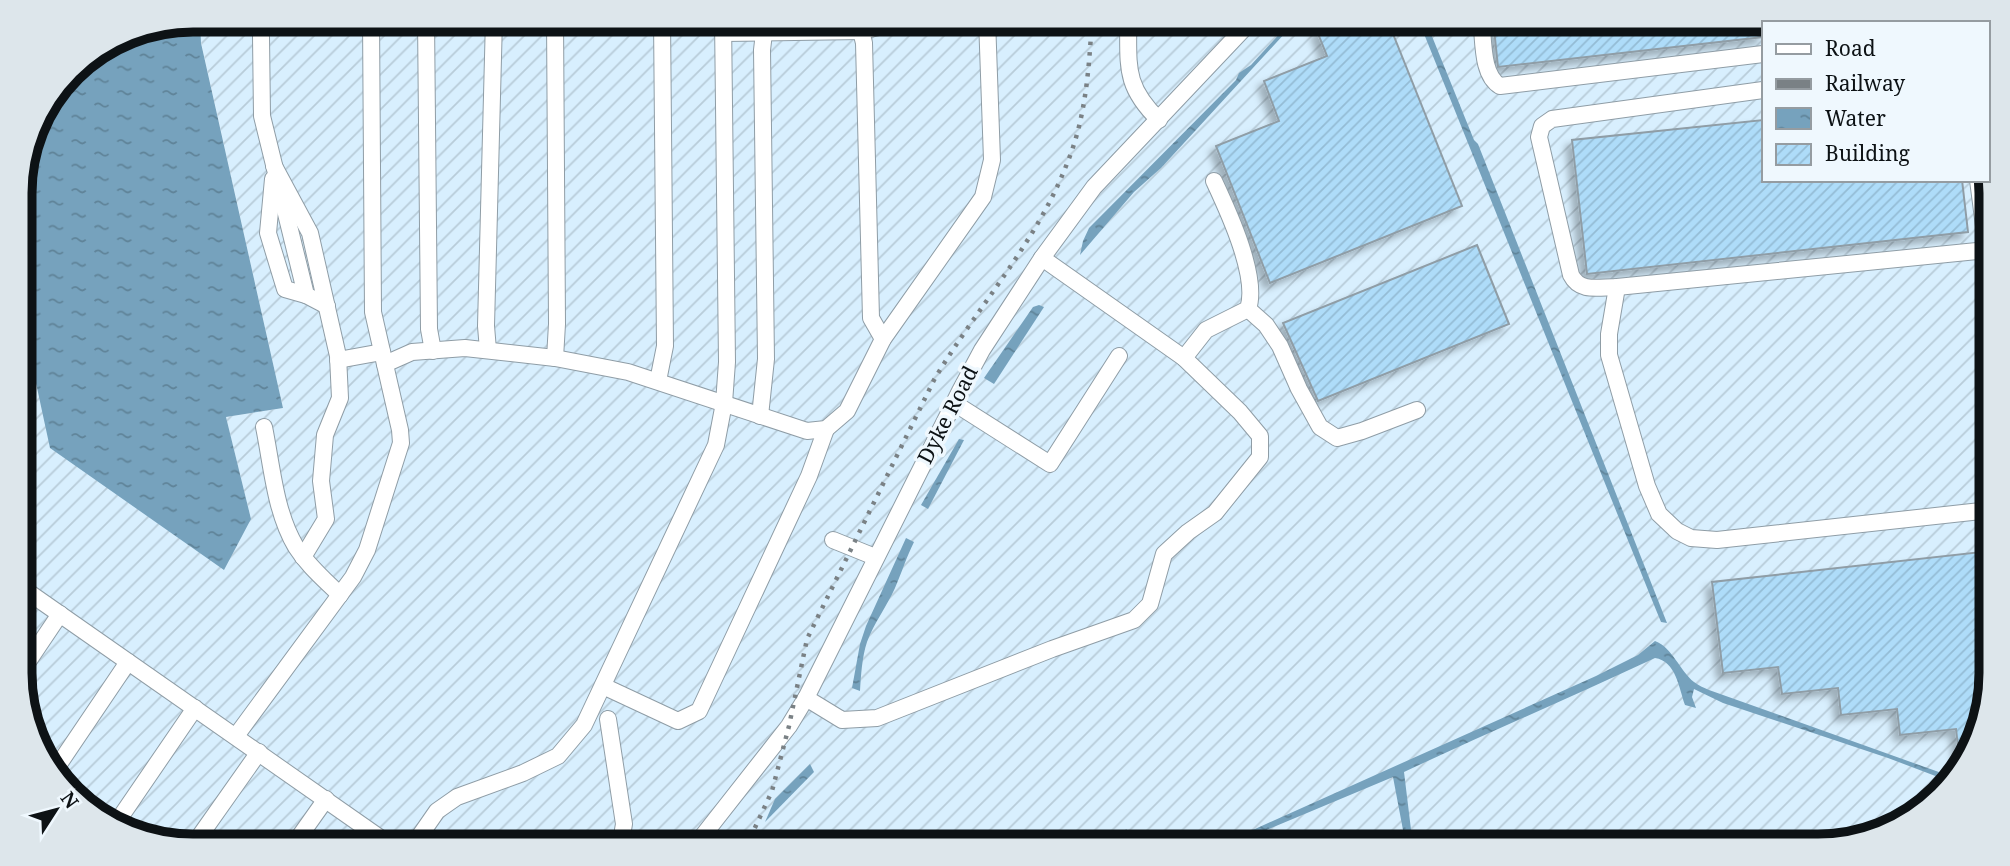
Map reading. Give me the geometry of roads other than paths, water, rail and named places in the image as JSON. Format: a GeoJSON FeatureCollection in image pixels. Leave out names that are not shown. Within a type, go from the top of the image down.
{"type":"FeatureCollection","features":[{"type":"Feature","properties":{"kind":"street"},"geometry":{"type":"LineString","coordinates":[[236,736],[340,595],[367,551],[401,443],[373,312],[371,32]]}},
{"type":"Feature","properties":{"kind":"street"},"geometry":{"type":"LineString","coordinates":[[426,32],[429,328],[433,351]]}},
{"type":"Feature","properties":{"kind":"street"},"geometry":{"type":"LineString","coordinates":[[488,350],[486,326],[494,32]]}},
{"type":"Feature","properties":{"kind":"street"},"geometry":{"type":"LineString","coordinates":[[555,32],[558,324],[555,358]]}},
{"type":"Feature","properties":{"kind":"street"},"geometry":{"type":"LineString","coordinates":[[658,381],[665,346],[662,32]]}},
{"type":"Feature","properties":{"kind":"street"},"geometry":{"type":"LineString","coordinates":[[421,834],[436,811],[457,797],[558,756],[584,725],[716,444],[724,403],[727,362],[723,32]]}},
{"type":"Feature","properties":{"kind":"street"},"geometry":{"type":"LineString","coordinates":[[758,32],[812,32]]}},
{"type":"Feature","properties":{"kind":"street"},"geometry":{"type":"LineString","coordinates":[[861,32],[864,43],[871,317],[883,340]]}},
{"type":"Feature","properties":{"kind":"street"},"geometry":{"type":"LineString","coordinates":[[603,686],[678,721],[699,711],[809,476],[826,429],[847,411],[883,340],[983,197],[992,160],[987,32]]}},
{"type":"Feature","properties":{"kind":"street"},"geometry":{"type":"LineString","coordinates":[[1125,32],[1127,61],[1133,86],[1144,105],[1159,120]]}},
{"type":"Feature","properties":{"kind":"street","name":"Dyke Road"},"geometry":{"type":"LineString","coordinates":[[704,834],[789,726],[806,698],[982,350],[1042,258],[1094,187],[1241,32]]}},
{"type":"Feature","properties":{"kind":"street"},"geometry":{"type":"LineString","coordinates":[[1483,32],[1488,72],[1492,81],[1500,86],[1762,54]]}},
{"type":"Feature","properties":{"kind":"street"},"geometry":{"type":"LineString","coordinates":[[760,416],[766,359],[762,50],[764,33]]}},
{"type":"Feature","properties":{"kind":"street"},"geometry":{"type":"LineString","coordinates":[[261,37],[262,116],[274,166],[306,295],[327,306]]}},
{"type":"Feature","properties":{"kind":"street"},"geometry":{"type":"LineString","coordinates":[[1762,90],[1552,119],[1542,126],[1539,137],[1575,283],[1585,288],[1617,287],[1979,251]]}},
{"type":"Feature","properties":{"kind":"street"},"geometry":{"type":"LineString","coordinates":[[274,166],[310,233],[338,360],[340,398],[325,435],[321,481],[326,519],[303,557]]}},
{"type":"Feature","properties":{"kind":"street"},"geometry":{"type":"LineString","coordinates":[[1184,358],[1206,330],[1248,309],[1253,296],[1234,225],[1214,181]]}},
{"type":"Feature","properties":{"kind":"street"},"geometry":{"type":"LineString","coordinates":[[806,698],[842,720],[877,718],[1052,649],[1134,620],[1150,604],[1164,554],[1188,532],[1215,513],[1259,457],[1260,436],[1240,412],[1184,358],[1042,258]]}},
{"type":"Feature","properties":{"kind":"street"},"geometry":{"type":"LineString","coordinates":[[1617,287],[1609,334],[1609,355],[1647,486],[1659,514],[1677,531],[1691,538],[1717,540],[1979,511]]}},
{"type":"Feature","properties":{"kind":"street"},"geometry":{"type":"LineString","coordinates":[[1248,309],[1266,325],[1280,346],[1320,427],[1337,438],[1418,410]]}},
{"type":"Feature","properties":{"kind":"street"},"geometry":{"type":"LineString","coordinates":[[338,360],[384,358],[412,352],[465,348],[555,358],[628,372],[807,431],[826,429]]}},
{"type":"Feature","properties":{"kind":"street"},"geometry":{"type":"LineString","coordinates":[[954,403],[1050,464],[1119,356]]}},
{"type":"Feature","properties":{"kind":"street"},"geometry":{"type":"LineString","coordinates":[[264,427],[281,513],[295,545],[340,595]]}},
{"type":"Feature","properties":{"kind":"street"},"geometry":{"type":"LineString","coordinates":[[833,540],[875,557]]}},
{"type":"Feature","properties":{"kind":"street"},"geometry":{"type":"LineString","coordinates":[[32,595],[326,799],[372,834]]}},
{"type":"Feature","properties":{"kind":"street"},"geometry":{"type":"LineString","coordinates":[[32,655],[60,614]]}},
{"type":"Feature","properties":{"kind":"street"},"geometry":{"type":"LineString","coordinates":[[59,764],[128,662]]}},
{"type":"Feature","properties":{"kind":"street"},"geometry":{"type":"LineString","coordinates":[[120,817],[195,708]]}},
{"type":"Feature","properties":{"kind":"street"},"geometry":{"type":"LineString","coordinates":[[608,719],[624,824],[622,834]]}},
{"type":"Feature","properties":{"kind":"street"},"geometry":{"type":"LineString","coordinates":[[201,834],[259,752]]}},
{"type":"Feature","properties":{"kind":"street"},"geometry":{"type":"LineString","coordinates":[[301,834],[326,799]]}},
{"type":"Feature","properties":{"kind":"water"},"geometry":{"type":"Polygon","coordinates":[[[201,32],[283,408],[226,417],[251,519],[224,570],[50,448],[32,365],[32,182],[37,151],[44,131],[71,86],[86,71],[112,53],[140,40],[161,35],[201,32]]]}},
{"type":"Feature","properties":{"kind":"water"},"geometry":{"type":"Polygon","coordinates":[[[1281,32],[1286,32],[1161,168],[1134,192],[1080,255],[1089,228],[1236,80],[1239,73],[1251,65],[1281,32]]]}},
{"type":"Feature","properties":{"kind":"water"},"geometry":{"type":"Polygon","coordinates":[[[1423,32],[1430,32],[1474,140],[1478,144],[1667,623],[1661,622],[1423,32]]]}},
{"type":"Feature","properties":{"kind":"water"},"geometry":{"type":"Polygon","coordinates":[[[1033,307],[1044,307],[994,384],[984,378],[1033,307]]]}},
{"type":"Feature","properties":{"kind":"water"},"geometry":{"type":"Polygon","coordinates":[[[959,439],[964,440],[928,509],[921,505],[959,439]]]}},
{"type":"Feature","properties":{"kind":"water"},"geometry":{"type":"Polygon","coordinates":[[[906,538],[914,542],[895,588],[867,642],[860,691],[852,688],[860,644],[906,538]]]}},
{"type":"Feature","properties":{"kind":"water"},"geometry":{"type":"Polygon","coordinates":[[[1655,641],[1667,649],[1689,677],[1705,688],[1943,774],[1940,778],[1723,703],[1694,689],[1692,697],[1696,708],[1685,705],[1672,670],[1668,664],[1655,658],[1404,772],[1412,834],[1404,834],[1393,777],[1257,834],[1216,834],[1255,829],[1638,655],[1655,641]]]}},
{"type":"Feature","properties":{"kind":"water"},"geometry":{"type":"Polygon","coordinates":[[[810,764],[814,772],[765,822],[775,799],[810,764]]]}},
{"type":"Feature","properties":{"kind":"railway"},"geometry":{"type":"LineString","coordinates":[[752,834],[772,791],[807,639],[934,380],[1024,246],[1068,161],[1083,109],[1091,32]]}}]}
